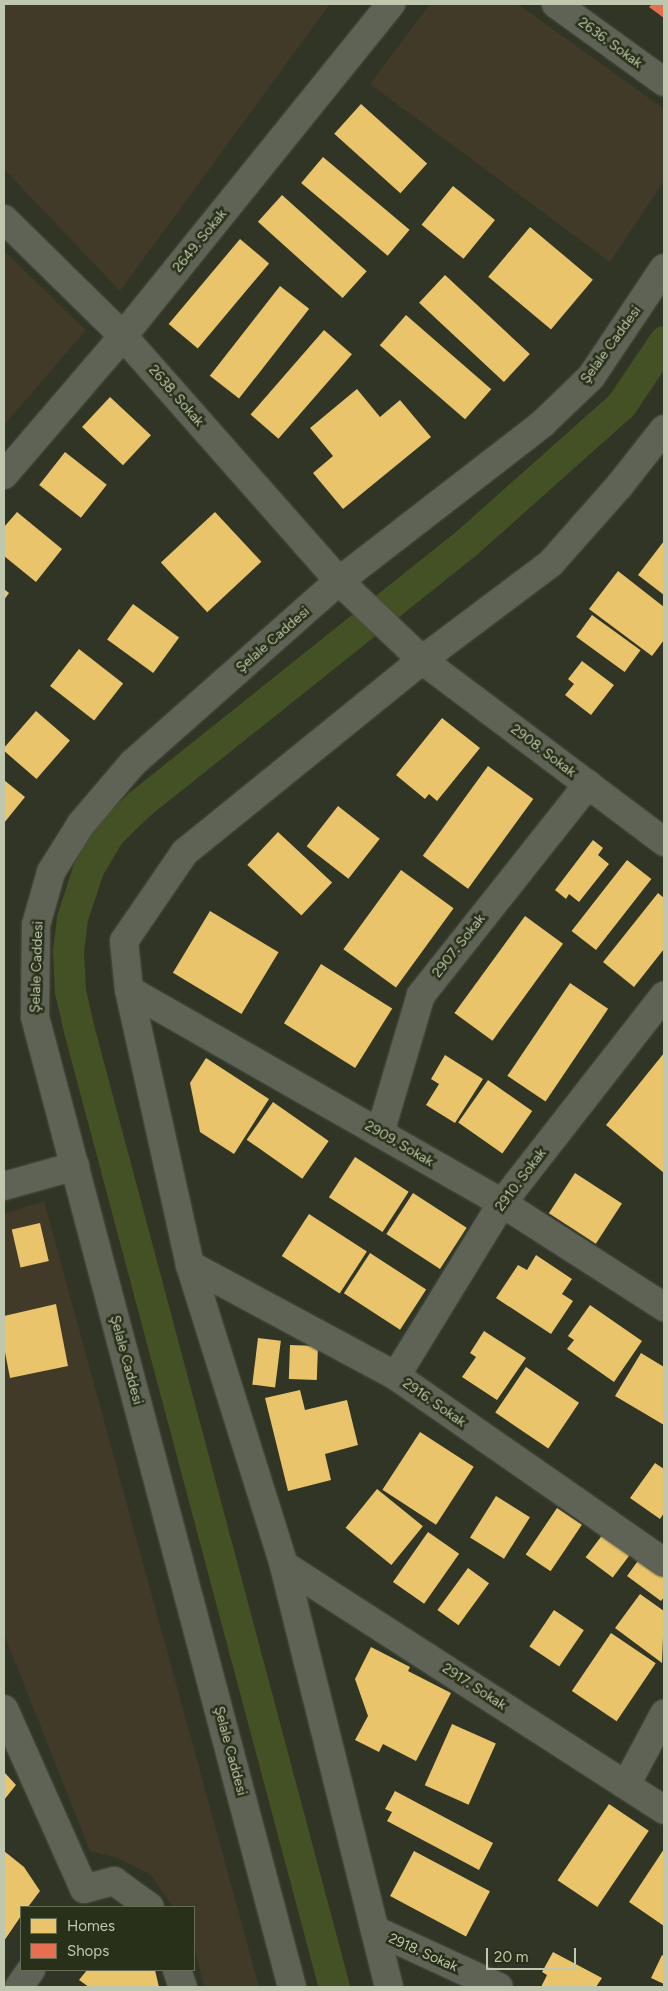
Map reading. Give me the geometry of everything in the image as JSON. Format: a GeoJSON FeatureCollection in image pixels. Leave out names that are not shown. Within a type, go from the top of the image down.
{"type":"FeatureCollection","features":[{"type":"Feature","properties":{"kind":"street","name":"2649. Sokak"},"geometry":{"type":"LineString","coordinates":[[4,474],[123,336],[391,4]]}},
{"type":"Feature","properties":{"kind":"street","name":"2636. Sokak"},"geometry":{"type":"LineString","coordinates":[[556,4],[664,82]]}},
{"type":"Feature","properties":{"kind":"street","name":"2638. Sokak"},"geometry":{"type":"LineString","coordinates":[[4,219],[123,336],[339,582],[422,660]]}},
{"type":"Feature","properties":{"kind":"street","name":"Şelale Caddesi"},"geometry":{"type":"LineString","coordinates":[[292,1987],[34,1017],[36,925],[52,872],[81,824],[133,763],[339,582],[542,424],[592,377],[664,268]]}},
{"type":"Feature","properties":{"kind":"street"},"geometry":{"type":"LineString","coordinates":[[389,1987],[284,1565],[190,1265],[129,990],[124,941],[185,852],[422,660],[551,563],[620,485],[664,429]]}},
{"type":"Feature","properties":{"kind":"street","name":"2908. Sokak"},"geometry":{"type":"LineString","coordinates":[[422,660],[588,784],[659,829]]}},
{"type":"Feature","properties":{"kind":"street","name":"2907. Sokak"},"geometry":{"type":"LineString","coordinates":[[380,1134],[421,995],[588,784]]}},
{"type":"Feature","properties":{"kind":"street","name":"2909. Sokak"},"geometry":{"type":"LineString","coordinates":[[129,990],[502,1203],[664,1307]]}},
{"type":"Feature","properties":{"kind":"street","name":"2910. Sokak"},"geometry":{"type":"LineString","coordinates":[[396,1376],[502,1203],[664,996]]}},
{"type":"Feature","properties":{"kind":"street"},"geometry":{"type":"LineString","coordinates":[[4,1186],[75,1166]]}},
{"type":"Feature","properties":{"kind":"street","name":"2916. Sokak"},"geometry":{"type":"LineString","coordinates":[[190,1265],[396,1376],[664,1562]]}},
{"type":"Feature","properties":{"kind":"street","name":"2917. Sokak"},"geometry":{"type":"LineString","coordinates":[[284,1565],[664,1810]]}},
{"type":"Feature","properties":{"kind":"street"},"geometry":{"type":"LineString","coordinates":[[4,1710],[78,1898],[114,1881],[149,1906]]}},
{"type":"Feature","properties":{"kind":"street"},"geometry":{"type":"LineString","coordinates":[[626,1785],[664,1714]]}},
{"type":"Feature","properties":{"kind":"street","name":"2918. Sokak"},"geometry":{"type":"LineString","coordinates":[[375,1930],[499,1987]]}},
{"type":"Feature","properties":{"kind":"street"},"geometry":{"type":"LineString","coordinates":[[19,1987],[30,1971]]}},
{"type":"Feature","properties":{"kind":"street"},"geometry":{"type":"LineString","coordinates":[[177,1971],[183,1987]]}},
{"type":"Feature","properties":{"kind":"shaded area"},"geometry":{"type":"Polygon","coordinates":[[[4,4],[330,4],[120,291],[4,169],[4,4]]]}},
{"type":"Feature","properties":{"kind":"shaded area"},"geometry":{"type":"Polygon","coordinates":[[[430,4],[518,4],[664,109],[664,181],[610,262],[370,84],[430,4]]]}},
{"type":"Feature","properties":{"kind":"shaded area"},"geometry":{"type":"Polygon","coordinates":[[[4,251],[86,330],[4,425],[4,251]]]}},
{"type":"Feature","properties":{"kind":"shaded area"},"geometry":{"type":"Polygon","coordinates":[[[44,1201],[259,1987],[204,1987],[195,1948],[195,1906],[172,1906],[151,1875],[118,1858],[90,1851],[4,1634],[4,1214],[44,1201]]]}},
{"type":"Feature","properties":{"kind":"building: Homes"},"geometry":{"type":"Polygon","coordinates":[[[361,104],[427,164],[400,193],[334,134],[361,104]]]}},
{"type":"Feature","properties":{"kind":"building: Homes"},"geometry":{"type":"Polygon","coordinates":[[[323,157],[410,230],[388,256],[301,183],[323,157]]]}},
{"type":"Feature","properties":{"kind":"building: Homes"},"geometry":{"type":"Polygon","coordinates":[[[453,186],[495,220],[463,259],[422,225],[453,186]]]}},
{"type":"Feature","properties":{"kind":"building: Homes"},"geometry":{"type":"Polygon","coordinates":[[[282,195],[367,271],[343,298],[258,222],[282,195]]]}},
{"type":"Feature","properties":{"kind":"building: Homes"},"geometry":{"type":"Polygon","coordinates":[[[530,227],[593,280],[551,330],[488,277],[530,227]]]}},
{"type":"Feature","properties":{"kind":"building: Homes"},"geometry":{"type":"Polygon","coordinates":[[[240,239],[269,263],[198,348],[169,324],[240,239]]]}},
{"type":"Feature","properties":{"kind":"building: Homes"},"geometry":{"type":"Polygon","coordinates":[[[445,275],[530,354],[504,382],[419,303],[445,275]]]}},
{"type":"Feature","properties":{"kind":"building: Homes"},"geometry":{"type":"Polygon","coordinates":[[[280,286],[309,309],[239,399],[210,376],[280,286]]]}},
{"type":"Feature","properties":{"kind":"building: Homes"},"geometry":{"type":"Polygon","coordinates":[[[406,315],[491,389],[465,419],[380,345],[406,315]]]}},
{"type":"Feature","properties":{"kind":"building: Homes"},"geometry":{"type":"Polygon","coordinates":[[[324,330],[352,354],[278,439],[251,415],[324,330]]]}},
{"type":"Feature","properties":{"kind":"building: Homes"},"geometry":{"type":"Polygon","coordinates":[[[357,389],[380,417],[400,400],[431,437],[343,509],[313,473],[333,456],[310,428],[357,389]]]}},
{"type":"Feature","properties":{"kind":"building: Homes"},"geometry":{"type":"Polygon","coordinates":[[[110,397],[151,435],[123,465],[82,427],[110,397]]]}},
{"type":"Feature","properties":{"kind":"building: Homes"},"geometry":{"type":"Polygon","coordinates":[[[65,452],[107,485],[81,518],[39,485],[65,452]]]}},
{"type":"Feature","properties":{"kind":"building: Homes"},"geometry":{"type":"Polygon","coordinates":[[[17,512],[62,549],[36,582],[4,556],[4,527],[17,512]]]}},
{"type":"Feature","properties":{"kind":"building: Homes"},"geometry":{"type":"Polygon","coordinates":[[[215,512],[261,562],[207,612],[161,562],[215,512]]]}},
{"type":"Feature","properties":{"kind":"building: Homes"},"geometry":{"type":"Polygon","coordinates":[[[664,541],[664,595],[638,575],[664,541]]]}},
{"type":"Feature","properties":{"kind":"building: Homes"},"geometry":{"type":"Polygon","coordinates":[[[618,571],[664,607],[664,640],[652,656],[589,609],[618,571]]]}},
{"type":"Feature","properties":{"kind":"building: Homes"},"geometry":{"type":"Polygon","coordinates":[[[4,589],[9,593],[4,600],[4,589]]]}},
{"type":"Feature","properties":{"kind":"building: Homes"},"geometry":{"type":"Polygon","coordinates":[[[133,604],[179,638],[153,673],[107,640],[133,604]]]}},
{"type":"Feature","properties":{"kind":"building: Homes"},"geometry":{"type":"Polygon","coordinates":[[[592,615],[641,650],[625,672],[576,637],[592,615]]]}},
{"type":"Feature","properties":{"kind":"building: Homes"},"geometry":{"type":"Polygon","coordinates":[[[79,649],[123,683],[94,721],[50,686],[79,649]]]}},
{"type":"Feature","properties":{"kind":"building: Homes"},"geometry":{"type":"Polygon","coordinates":[[[582,661],[614,685],[591,715],[565,695],[574,684],[568,679],[582,661]]]}},
{"type":"Feature","properties":{"kind":"building: Homes"},"geometry":{"type":"Polygon","coordinates":[[[36,711],[70,741],[37,779],[4,751],[4,748],[36,711]]]}},
{"type":"Feature","properties":{"kind":"building: Homes"},"geometry":{"type":"Polygon","coordinates":[[[442,718],[480,748],[437,801],[429,794],[425,799],[396,775],[442,718]]]}},
{"type":"Feature","properties":{"kind":"building: Homes"},"geometry":{"type":"Polygon","coordinates":[[[488,766],[533,799],[468,889],[423,856],[488,766]]]}},
{"type":"Feature","properties":{"kind":"building: Homes"},"geometry":{"type":"Polygon","coordinates":[[[4,780],[25,797],[4,823],[4,780]]]}},
{"type":"Feature","properties":{"kind":"building: Homes"},"geometry":{"type":"Polygon","coordinates":[[[338,806],[380,839],[348,879],[307,846],[338,806]]]}},
{"type":"Feature","properties":{"kind":"building: Homes"},"geometry":{"type":"Polygon","coordinates":[[[278,832],[332,882],[301,915],[247,865],[278,832]]]}},
{"type":"Feature","properties":{"kind":"building: Homes"},"geometry":{"type":"Polygon","coordinates":[[[593,840],[603,848],[598,855],[609,864],[579,902],[569,894],[566,899],[555,890],[593,840]]]}},
{"type":"Feature","properties":{"kind":"building: Homes"},"geometry":{"type":"Polygon","coordinates":[[[627,860],[651,879],[596,950],[572,931],[627,860]]]}},
{"type":"Feature","properties":{"kind":"building: Homes"},"geometry":{"type":"Polygon","coordinates":[[[401,870],[454,908],[396,987],[343,949],[401,870]]]}},
{"type":"Feature","properties":{"kind":"building: Homes"},"geometry":{"type":"Polygon","coordinates":[[[658,893],[664,898],[664,949],[634,987],[603,962],[658,893]]]}},
{"type":"Feature","properties":{"kind":"building: Homes"},"geometry":{"type":"Polygon","coordinates":[[[210,911],[279,952],[241,1014],[173,973],[210,911]]]}},
{"type":"Feature","properties":{"kind":"building: Homes"},"geometry":{"type":"Polygon","coordinates":[[[525,916],[563,944],[492,1041],[454,1013],[525,916]]]}},
{"type":"Feature","properties":{"kind":"building: Homes"},"geometry":{"type":"Polygon","coordinates":[[[321,964],[392,1009],[355,1068],[284,1023],[321,964]]]}},
{"type":"Feature","properties":{"kind":"building: Homes"},"geometry":{"type":"Polygon","coordinates":[[[570,983],[608,1009],[546,1102],[507,1076],[570,983]]]}},
{"type":"Feature","properties":{"kind":"building: Homes"},"geometry":{"type":"Polygon","coordinates":[[[664,1053],[664,1173],[606,1125],[664,1053]]]}},
{"type":"Feature","properties":{"kind":"building: Homes"},"geometry":{"type":"Polygon","coordinates":[[[445,1055],[483,1079],[455,1123],[426,1105],[439,1084],[431,1079],[445,1055]]]}},
{"type":"Feature","properties":{"kind":"building: Homes"},"geometry":{"type":"Polygon","coordinates":[[[206,1058],[269,1099],[234,1154],[200,1132],[190,1083],[206,1058]]]}},
{"type":"Feature","properties":{"kind":"building: Homes"},"geometry":{"type":"Polygon","coordinates":[[[488,1080],[532,1111],[502,1154],[458,1123],[488,1080]]]}},
{"type":"Feature","properties":{"kind":"building: Homes"},"geometry":{"type":"Polygon","coordinates":[[[273,1102],[329,1141],[302,1179],[247,1140],[273,1102]]]}},
{"type":"Feature","properties":{"kind":"building: Homes"},"geometry":{"type":"Polygon","coordinates":[[[355,1157],[409,1192],[383,1232],[329,1197],[355,1157]]]}},
{"type":"Feature","properties":{"kind":"building: Homes"},"geometry":{"type":"Polygon","coordinates":[[[575,1173],[622,1203],[596,1244],[549,1213],[575,1173]]]}},
{"type":"Feature","properties":{"kind":"building: Homes"},"geometry":{"type":"Polygon","coordinates":[[[413,1193],[467,1228],[440,1269],[386,1234],[413,1193]]]}},
{"type":"Feature","properties":{"kind":"building: Homes"},"geometry":{"type":"Polygon","coordinates":[[[309,1214],[367,1252],[340,1294],[282,1256],[309,1214]]]}},
{"type":"Feature","properties":{"kind":"building: Homes"},"geometry":{"type":"Polygon","coordinates":[[[40,1223],[49,1261],[21,1268],[12,1230],[40,1223]]]}},
{"type":"Feature","properties":{"kind":"building: Homes"},"geometry":{"type":"Polygon","coordinates":[[[370,1253],[426,1289],[400,1330],[344,1293],[370,1253]]]}},
{"type":"Feature","properties":{"kind":"building: Homes"},"geometry":{"type":"Polygon","coordinates":[[[536,1255],[572,1279],[562,1294],[573,1301],[551,1334],[496,1298],[518,1265],[527,1270],[536,1255]]]}},
{"type":"Feature","properties":{"kind":"building: Homes"},"geometry":{"type":"Polygon","coordinates":[[[56,1304],[68,1366],[10,1378],[4,1347],[4,1316],[56,1304]]]}},
{"type":"Feature","properties":{"kind":"building: Homes"},"geometry":{"type":"Polygon","coordinates":[[[590,1305],[642,1341],[614,1382],[567,1349],[574,1340],[568,1336],[590,1305]]]}},
{"type":"Feature","properties":{"kind":"building: Homes"},"geometry":{"type":"Polygon","coordinates":[[[484,1331],[526,1358],[497,1400],[462,1377],[476,1357],[470,1353],[484,1331]]]}},
{"type":"Feature","properties":{"kind":"building: Homes"},"geometry":{"type":"Polygon","coordinates":[[[258,1338],[281,1341],[275,1387],[252,1385],[258,1338]]]}},
{"type":"Feature","properties":{"kind":"building: Homes"},"geometry":{"type":"Polygon","coordinates":[[[290,1345],[318,1346],[317,1380],[289,1379],[290,1345]]]}},
{"type":"Feature","properties":{"kind":"building: Homes"},"geometry":{"type":"Polygon","coordinates":[[[641,1353],[664,1367],[664,1425],[615,1396],[641,1353]]]}},
{"type":"Feature","properties":{"kind":"building: Homes"},"geometry":{"type":"Polygon","coordinates":[[[526,1367],[579,1403],[548,1448],[495,1413],[526,1367]]]}},
{"type":"Feature","properties":{"kind":"building: Homes"},"geometry":{"type":"Polygon","coordinates":[[[300,1390],[305,1410],[347,1400],[358,1445],[325,1454],[331,1480],[288,1491],[265,1398],[300,1390]]]}},
{"type":"Feature","properties":{"kind":"building: Homes"},"geometry":{"type":"Polygon","coordinates":[[[420,1432],[474,1467],[436,1525],[382,1490],[420,1432]]]}},
{"type":"Feature","properties":{"kind":"building: Homes"},"geometry":{"type":"Polygon","coordinates":[[[655,1463],[664,1469],[664,1513],[660,1519],[630,1498],[655,1463]]]}},
{"type":"Feature","properties":{"kind":"building: Homes"},"geometry":{"type":"Polygon","coordinates":[[[377,1489],[423,1526],[391,1565],[346,1528],[377,1489]]]}},
{"type":"Feature","properties":{"kind":"building: Homes"},"geometry":{"type":"Polygon","coordinates":[[[496,1496],[530,1517],[504,1559],[470,1538],[496,1496]]]}},
{"type":"Feature","properties":{"kind":"building: Homes"},"geometry":{"type":"Polygon","coordinates":[[[557,1508],[582,1525],[551,1571],[526,1554],[557,1508]]]}},
{"type":"Feature","properties":{"kind":"building: Homes"},"geometry":{"type":"Polygon","coordinates":[[[606,1530],[633,1550],[613,1578],[586,1557],[606,1530]]]}},
{"type":"Feature","properties":{"kind":"building: Homes"},"geometry":{"type":"Polygon","coordinates":[[[428,1532],[459,1554],[424,1604],[393,1582],[428,1532]]]}},
{"type":"Feature","properties":{"kind":"building: Homes"},"geometry":{"type":"Polygon","coordinates":[[[645,1551],[664,1565],[664,1597],[661,1601],[627,1576],[645,1551]]]}},
{"type":"Feature","properties":{"kind":"building: Homes"},"geometry":{"type":"Polygon","coordinates":[[[468,1568],[489,1583],[458,1625],[437,1610],[468,1568]]]}},
{"type":"Feature","properties":{"kind":"building: Homes"},"geometry":{"type":"Polygon","coordinates":[[[640,1594],[664,1611],[662,1663],[615,1628],[640,1594]]]}},
{"type":"Feature","properties":{"kind":"building: Homes"},"geometry":{"type":"Polygon","coordinates":[[[554,1610],[584,1630],[559,1667],[529,1646],[554,1610]]]}},
{"type":"Feature","properties":{"kind":"building: Homes"},"geometry":{"type":"Polygon","coordinates":[[[611,1633],[656,1663],[617,1721],[572,1691],[611,1633]]]}},
{"type":"Feature","properties":{"kind":"building: Homes"},"geometry":{"type":"Polygon","coordinates":[[[371,1647],[410,1667],[408,1671],[451,1693],[416,1761],[383,1744],[379,1752],[355,1740],[368,1716],[355,1679],[371,1647]]]}},
{"type":"Feature","properties":{"kind":"building: Homes"},"geometry":{"type":"Polygon","coordinates":[[[452,1724],[496,1744],[469,1805],[425,1785],[452,1724]]]}},
{"type":"Feature","properties":{"kind":"building: Homes"},"geometry":{"type":"Polygon","coordinates":[[[4,1773],[16,1785],[4,1800],[4,1773]]]}},
{"type":"Feature","properties":{"kind":"building: Homes"},"geometry":{"type":"Polygon","coordinates":[[[395,1791],[493,1843],[479,1870],[387,1821],[392,1812],[385,1809],[395,1791]]]}},
{"type":"Feature","properties":{"kind":"building: Homes"},"geometry":{"type":"Polygon","coordinates":[[[609,1804],[649,1831],[597,1907],[558,1880],[609,1804]]]}},
{"type":"Feature","properties":{"kind":"building: Homes"},"geometry":{"type":"Polygon","coordinates":[[[664,1849],[664,1926],[629,1902],[664,1849]]]}},
{"type":"Feature","properties":{"kind":"building: Homes"},"geometry":{"type":"Polygon","coordinates":[[[4,1851],[24,1867],[40,1891],[29,1906],[20,1906],[20,1917],[4,1941],[4,1851]]]}},
{"type":"Feature","properties":{"kind":"building: Homes"},"geometry":{"type":"Polygon","coordinates":[[[414,1851],[490,1891],[466,1936],[390,1896],[414,1851]]]}},
{"type":"Feature","properties":{"kind":"building: Homes"},"geometry":{"type":"Polygon","coordinates":[[[553,1952],[602,1978],[596,1987],[541,1987],[547,1975],[542,1972],[553,1952]]]}},
{"type":"Feature","properties":{"kind":"building: Homes"},"geometry":{"type":"Polygon","coordinates":[[[662,1955],[664,1956],[664,1984],[651,1978],[662,1955]]]}},
{"type":"Feature","properties":{"kind":"building: Homes"},"geometry":{"type":"Polygon","coordinates":[[[86,1971],[155,1971],[159,1987],[89,1987],[79,1980],[86,1971]]]}},
{"type":"Feature","properties":{"kind":"building: Shops"},"geometry":{"type":"Polygon","coordinates":[[[652,4],[664,4],[664,18],[649,7],[652,4]]]}},
{"type":"Feature","properties":{"kind":"waterway"},"geometry":{"type":"LineString","coordinates":[[334,1987],[79,1030],[70,992],[68,951],[72,918],[88,869],[109,833],[139,804],[467,542],[621,405],[664,341]]}}]}
